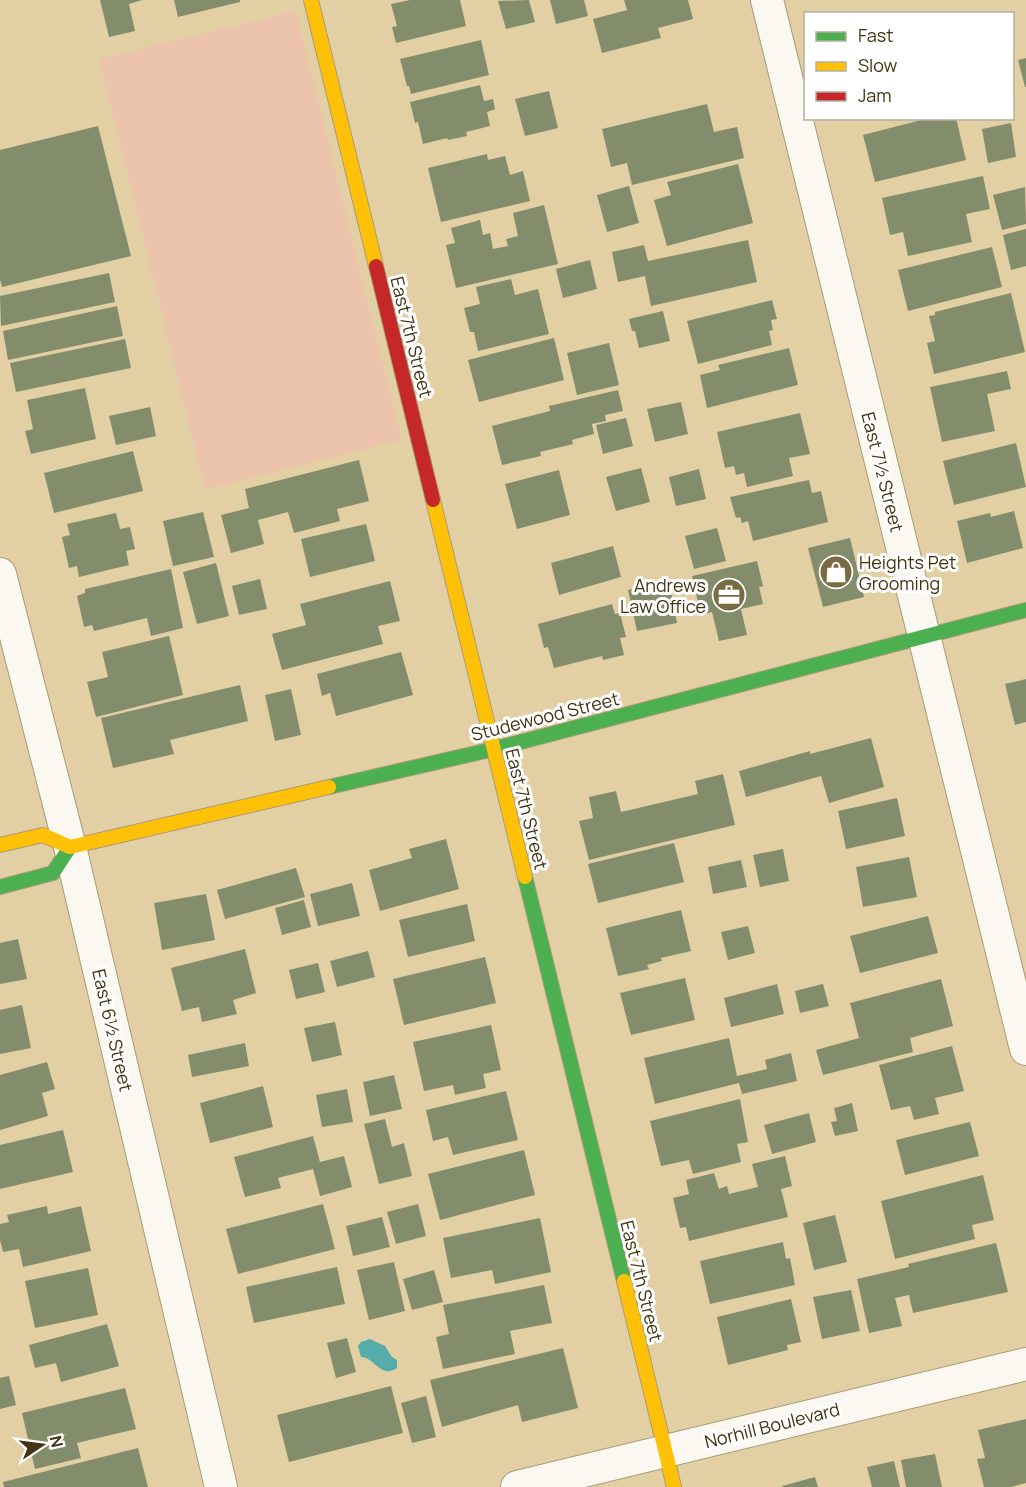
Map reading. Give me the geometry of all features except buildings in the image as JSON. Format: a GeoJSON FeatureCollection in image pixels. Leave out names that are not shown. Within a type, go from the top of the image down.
{"type":"FeatureCollection","features":[{"type":"Feature","properties":{"kind":"street","name":"East 7th Street"},"geometry":{"type":"LineString","coordinates":[[311,0],[674,1487]]}},
{"type":"Feature","properties":{"kind":"street","name":"East 7½ Street"},"geometry":{"type":"LineString","coordinates":[[767,0],[1026,1048]]}},
{"type":"Feature","properties":{"kind":"street","name":"East 6½ Street"},"geometry":{"type":"LineString","coordinates":[[0,574],[70,847],[221,1487]]}},
{"type":"Feature","properties":{"kind":"street","name":"Studewood Street"},"geometry":{"type":"LineString","coordinates":[[70,847],[494,749],[1026,610]]}},
{"type":"Feature","properties":{"kind":"street"},"geometry":{"type":"LineString","coordinates":[[0,845],[43,835],[70,847],[53,873],[0,886]]}},
{"type":"Feature","properties":{"kind":"street","name":"Norhill Boulevard"},"geometry":{"type":"LineString","coordinates":[[518,1487],[1026,1364]]}},
{"type":"Feature","properties":{"kind":"shaded area"},"geometry":{"type":"Polygon","coordinates":[[[296,11],[402,440],[205,490],[99,59],[296,11]]]}},
{"type":"Feature","properties":{"kind":"water"},"geometry":{"type":"Polygon","coordinates":[[[370,1339],[385,1346],[392,1357],[397,1360],[397,1368],[391,1371],[382,1370],[371,1361],[361,1357],[358,1346],[361,1342],[370,1339]]]}},
{"type":"Feature","properties":{"kind":"traffic: fast"},"geometry":{"type":"LineString","coordinates":[[329,787],[494,749],[1026,610]]}},
{"type":"Feature","properties":{"kind":"traffic: fast"},"geometry":{"type":"LineString","coordinates":[[0,887],[53,873],[70,847]]}},
{"type":"Feature","properties":{"kind":"traffic: fast"},"geometry":{"type":"LineString","coordinates":[[525,877],[624,1281]]}},
{"type":"Feature","properties":{"kind":"traffic: slow"},"geometry":{"type":"LineString","coordinates":[[311,0],[376,266]]}},
{"type":"Feature","properties":{"kind":"traffic: slow"},"geometry":{"type":"LineString","coordinates":[[433,500],[525,877]]}},
{"type":"Feature","properties":{"kind":"traffic: slow"},"geometry":{"type":"LineString","coordinates":[[0,845],[43,835],[70,847],[329,787]]}},
{"type":"Feature","properties":{"kind":"traffic: slow"},"geometry":{"type":"LineString","coordinates":[[624,1281],[674,1487]]}},
{"type":"Feature","properties":{"kind":"traffic: jam"},"geometry":{"type":"LineString","coordinates":[[376,266],[433,500]]}},
{"type":"Feature","properties":{"kind":"place","name":"Heights Pet Grooming"},"geometry":{"type":"Point","coordinates":[836,572]}},
{"type":"Feature","properties":{"kind":"place","name":"Andrews Law Office"},"geometry":{"type":"Point","coordinates":[729,595]}}]}
